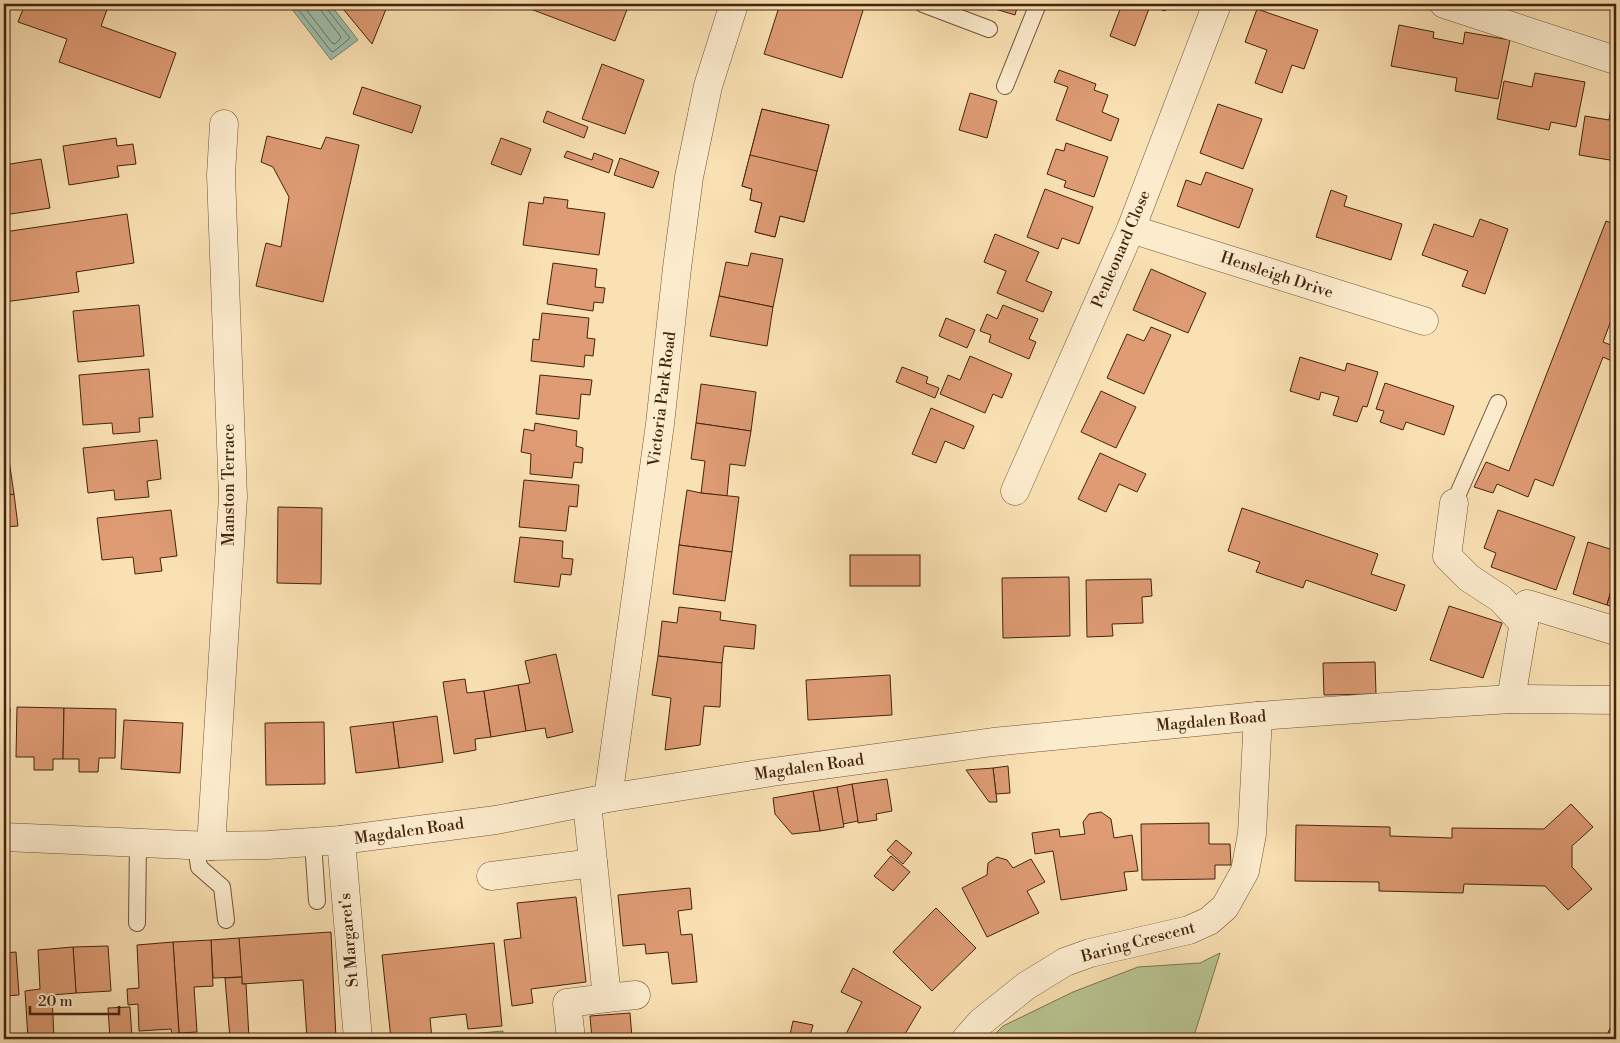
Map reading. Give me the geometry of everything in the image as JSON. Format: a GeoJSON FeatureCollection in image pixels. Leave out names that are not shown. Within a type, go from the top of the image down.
{"type":"FeatureCollection","features":[{"type":"Feature","properties":{"kind":"street","name":"Victoria Park Road"},"geometry":{"type":"LineString","coordinates":[[597,801],[660,424],[689,177],[708,86],[734,4]]}},
{"type":"Feature","properties":{"kind":"street","name":"Penleonard Close"},"geometry":{"type":"LineString","coordinates":[[1015,491],[1131,229],[1217,4]]}},
{"type":"Feature","properties":{"kind":"street"},"geometry":{"type":"LineString","coordinates":[[1444,4],[1615,60]]}},
{"type":"Feature","properties":{"kind":"street","name":"Manston Terrace"},"geometry":{"type":"LineString","coordinates":[[203,846],[233,497],[221,175],[224,124]]}},
{"type":"Feature","properties":{"kind":"street","name":"Hensleigh Drive"},"geometry":{"type":"LineString","coordinates":[[1131,229],[1424,321]]}},
{"type":"Feature","properties":{"kind":"street"},"geometry":{"type":"LineString","coordinates":[[1454,503],[1447,556],[1468,578],[1501,599],[1524,624]]}},
{"type":"Feature","properties":{"kind":"street"},"geometry":{"type":"LineString","coordinates":[[1510,699],[1527,604],[1616,631]]}},
{"type":"Feature","properties":{"kind":"street","name":"Magdalen Road"},"geometry":{"type":"LineString","coordinates":[[4,837],[203,846],[268,845],[341,840],[496,820],[772,772],[933,749],[1258,716],[1510,699],[1616,700]]}},
{"type":"Feature","properties":{"kind":"street","name":"Baring Crescent"},"geometry":{"type":"LineString","coordinates":[[966,1039],[981,1022],[1014,995],[1065,962],[1090,953],[1189,930],[1209,921],[1225,908],[1245,871],[1252,834],[1258,716]]}},
{"type":"Feature","properties":{"kind":"street"},"geometry":{"type":"LineString","coordinates":[[597,801],[593,862],[607,998]]}},
{"type":"Feature","properties":{"kind":"street","name":"St Margaret's"},"geometry":{"type":"LineString","coordinates":[[341,840],[358,1039]]}},
{"type":"Feature","properties":{"kind":"street"},"geometry":{"type":"LineString","coordinates":[[491,876],[593,862]]}},
{"type":"Feature","properties":{"kind":"street"},"geometry":{"type":"LineString","coordinates":[[571,1039],[568,1002],[636,995]]}},
{"type":"Feature","properties":{"kind":"lane"},"geometry":{"type":"LineString","coordinates":[[923,4],[989,29]]}},
{"type":"Feature","properties":{"kind":"lane"},"geometry":{"type":"LineString","coordinates":[[1005,86],[1038,4]]}},
{"type":"Feature","properties":{"kind":"lane"},"geometry":{"type":"LineString","coordinates":[[1454,503],[1498,402]]}},
{"type":"Feature","properties":{"kind":"lane"},"geometry":{"type":"LineString","coordinates":[[313,842],[317,901]]}},
{"type":"Feature","properties":{"kind":"lane"},"geometry":{"type":"LineString","coordinates":[[137,923],[138,843]]}},
{"type":"Feature","properties":{"kind":"lane"},"geometry":{"type":"LineString","coordinates":[[203,846],[199,867],[222,887],[226,920]]}},
{"type":"Feature","properties":{"kind":"green space"},"geometry":{"type":"Polygon","coordinates":[[[1220,953],[1193,1039],[990,1039],[1003,1026],[1073,992],[1138,967],[1200,963],[1220,953]]]}},
{"type":"Feature","properties":{"kind":"green space"},"geometry":{"type":"Polygon","coordinates":[[[503,1031],[503,1039],[435,1039],[435,1037],[503,1031]]]}},
{"type":"Feature","properties":{"kind":"water"},"geometry":{"type":"Polygon","coordinates":[[[288,4],[330,4],[358,40],[331,60],[288,4]]]}},
{"type":"Feature","properties":{"kind":"building"},"geometry":{"type":"Polygon","coordinates":[[[25,4],[109,4],[101,26],[176,53],[160,98],[59,62],[67,39],[18,22],[25,4]]]}},
{"type":"Feature","properties":{"kind":"building"},"geometry":{"type":"Polygon","coordinates":[[[339,4],[388,4],[372,44],[339,4]]]}},
{"type":"Feature","properties":{"kind":"building"},"geometry":{"type":"Polygon","coordinates":[[[530,4],[629,4],[615,41],[528,8],[530,4]]]}},
{"type":"Feature","properties":{"kind":"building"},"geometry":{"type":"Polygon","coordinates":[[[780,4],[865,4],[842,78],[764,54],[780,4]]]}},
{"type":"Feature","properties":{"kind":"building"},"geometry":{"type":"Polygon","coordinates":[[[979,4],[1018,4],[1015,15],[979,4]]]}},
{"type":"Feature","properties":{"kind":"building"},"geometry":{"type":"Polygon","coordinates":[[[1122,4],[1168,4],[1165,11],[1150,6],[1135,46],[1110,36],[1122,4]]]}},
{"type":"Feature","properties":{"kind":"building"},"geometry":{"type":"Polygon","coordinates":[[[1257,9],[1318,30],[1304,69],[1292,65],[1282,93],[1255,83],[1267,50],[1245,42],[1257,9]]]}},
{"type":"Feature","properties":{"kind":"building"},"geometry":{"type":"Polygon","coordinates":[[[1399,25],[1434,32],[1433,38],[1463,44],[1465,32],[1510,40],[1498,99],[1455,91],[1457,78],[1391,66],[1399,25]]]}},
{"type":"Feature","properties":{"kind":"building"},"geometry":{"type":"Polygon","coordinates":[[[602,64],[644,80],[625,134],[582,119],[602,64]]]}},
{"type":"Feature","properties":{"kind":"building"},"geometry":{"type":"Polygon","coordinates":[[[1059,70],[1096,84],[1094,90],[1108,95],[1102,112],[1119,119],[1111,141],[1056,120],[1068,87],[1054,82],[1059,70]]]}},
{"type":"Feature","properties":{"kind":"building"},"geometry":{"type":"Polygon","coordinates":[[[1535,73],[1585,82],[1576,127],[1551,122],[1549,130],[1497,119],[1504,81],[1532,87],[1535,73]]]}},
{"type":"Feature","properties":{"kind":"building"},"geometry":{"type":"Polygon","coordinates":[[[362,87],[421,106],[412,133],[353,114],[362,87]]]}},
{"type":"Feature","properties":{"kind":"building"},"geometry":{"type":"Polygon","coordinates":[[[970,93],[997,101],[987,138],[959,130],[970,93]]]}},
{"type":"Feature","properties":{"kind":"building"},"geometry":{"type":"Polygon","coordinates":[[[1613,95],[1616,96],[1616,161],[1579,155],[1585,116],[1609,120],[1613,95]]]}},
{"type":"Feature","properties":{"kind":"building"},"geometry":{"type":"Polygon","coordinates":[[[1218,104],[1262,119],[1243,169],[1200,153],[1218,104]]]}},
{"type":"Feature","properties":{"kind":"building"},"geometry":{"type":"Polygon","coordinates":[[[762,109],[829,125],[817,171],[750,155],[762,109]]]}},
{"type":"Feature","properties":{"kind":"building"},"geometry":{"type":"Polygon","coordinates":[[[762,109],[829,125],[804,222],[780,216],[775,237],[755,232],[762,203],[750,200],[752,189],[742,186],[762,109]]]}},
{"type":"Feature","properties":{"kind":"building"},"geometry":{"type":"Polygon","coordinates":[[[547,111],[588,127],[584,138],[543,122],[547,111]]]}},
{"type":"Feature","properties":{"kind":"building"},"geometry":{"type":"Polygon","coordinates":[[[267,136],[321,149],[326,137],[359,145],[323,302],[256,286],[266,243],[281,247],[289,197],[273,167],[261,162],[267,136]]]}},
{"type":"Feature","properties":{"kind":"building"},"geometry":{"type":"Polygon","coordinates":[[[116,138],[117,146],[133,144],[136,164],[117,166],[119,177],[69,185],[63,146],[116,138]]]}},
{"type":"Feature","properties":{"kind":"building"},"geometry":{"type":"Polygon","coordinates":[[[501,138],[531,149],[521,175],[491,164],[501,138]]]}},
{"type":"Feature","properties":{"kind":"building"},"geometry":{"type":"Polygon","coordinates":[[[1066,143],[1108,157],[1094,197],[1064,187],[1066,181],[1047,174],[1056,149],[1064,151],[1066,143]]]}},
{"type":"Feature","properties":{"kind":"building"},"geometry":{"type":"Polygon","coordinates":[[[567,151],[592,160],[594,153],[613,160],[609,173],[564,157],[567,151]]]}},
{"type":"Feature","properties":{"kind":"building"},"geometry":{"type":"Polygon","coordinates":[[[750,155],[817,171],[804,222],[780,216],[775,237],[755,232],[762,203],[750,200],[752,189],[742,186],[750,155]]]}},
{"type":"Feature","properties":{"kind":"building"},"geometry":{"type":"Polygon","coordinates":[[[620,158],[659,172],[653,188],[614,175],[620,158]]]}},
{"type":"Feature","properties":{"kind":"building"},"geometry":{"type":"Polygon","coordinates":[[[41,159],[50,208],[4,215],[4,165],[41,159]]]}},
{"type":"Feature","properties":{"kind":"building"},"geometry":{"type":"Polygon","coordinates":[[[1206,172],[1253,189],[1239,228],[1177,206],[1186,180],[1201,185],[1206,172]]]}},
{"type":"Feature","properties":{"kind":"building"},"geometry":{"type":"Polygon","coordinates":[[[1045,189],[1093,207],[1079,244],[1062,238],[1058,249],[1027,237],[1045,189]]]}},
{"type":"Feature","properties":{"kind":"building"},"geometry":{"type":"Polygon","coordinates":[[[1331,190],[1347,196],[1344,206],[1402,224],[1391,260],[1316,237],[1331,190]]]}},
{"type":"Feature","properties":{"kind":"building"},"geometry":{"type":"Polygon","coordinates":[[[544,197],[568,200],[567,208],[605,213],[599,255],[523,245],[529,202],[543,204],[544,197]]]}},
{"type":"Feature","properties":{"kind":"building"},"geometry":{"type":"Polygon","coordinates":[[[127,214],[134,263],[76,272],[79,292],[4,302],[4,232],[127,214]]]}},
{"type":"Feature","properties":{"kind":"building"},"geometry":{"type":"Polygon","coordinates":[[[1480,219],[1508,229],[1485,294],[1462,286],[1468,271],[1422,255],[1434,224],[1473,237],[1480,219]]]}},
{"type":"Feature","properties":{"kind":"building"},"geometry":{"type":"Polygon","coordinates":[[[1606,221],[1616,225],[1616,307],[1603,342],[1616,347],[1616,363],[1603,357],[1553,486],[1535,479],[1528,497],[1497,484],[1493,493],[1474,487],[1486,462],[1509,471],[1606,221]]]}},
{"type":"Feature","properties":{"kind":"building"},"geometry":{"type":"Polygon","coordinates":[[[995,234],[1039,252],[1026,281],[1052,292],[1043,312],[997,293],[1006,271],[984,262],[995,234]]]}},
{"type":"Feature","properties":{"kind":"building"},"geometry":{"type":"Polygon","coordinates":[[[751,253],[783,259],[773,307],[719,296],[726,262],[748,266],[751,253]]]}},
{"type":"Feature","properties":{"kind":"building"},"geometry":{"type":"Polygon","coordinates":[[[553,263],[597,269],[595,287],[605,288],[603,303],[594,302],[593,311],[547,304],[553,263]]]}},
{"type":"Feature","properties":{"kind":"building"},"geometry":{"type":"Polygon","coordinates":[[[1151,269],[1206,293],[1188,333],[1133,310],[1151,269]]]}},
{"type":"Feature","properties":{"kind":"building"},"geometry":{"type":"Polygon","coordinates":[[[719,296],[773,307],[767,346],[710,336],[719,296]]]}},
{"type":"Feature","properties":{"kind":"building"},"geometry":{"type":"Polygon","coordinates":[[[139,305],[144,356],[78,362],[73,311],[139,305]]]}},
{"type":"Feature","properties":{"kind":"building"},"geometry":{"type":"Polygon","coordinates":[[[1003,305],[1038,319],[1029,339],[1036,342],[1029,359],[989,342],[991,335],[980,331],[987,314],[997,319],[1003,305]]]}},
{"type":"Feature","properties":{"kind":"building"},"geometry":{"type":"Polygon","coordinates":[[[542,313],[589,318],[587,338],[595,339],[593,356],[585,355],[584,367],[531,361],[533,339],[539,340],[542,313]]]}},
{"type":"Feature","properties":{"kind":"building"},"geometry":{"type":"Polygon","coordinates":[[[946,318],[975,330],[967,348],[939,336],[946,318]]]}},
{"type":"Feature","properties":{"kind":"building"},"geometry":{"type":"Polygon","coordinates":[[[1151,327],[1171,335],[1144,394],[1107,378],[1127,334],[1144,341],[1151,327]]]}},
{"type":"Feature","properties":{"kind":"building"},"geometry":{"type":"Polygon","coordinates":[[[970,356],[1012,374],[1002,398],[993,394],[985,413],[940,394],[948,375],[960,380],[970,356]]]}},
{"type":"Feature","properties":{"kind":"building"},"geometry":{"type":"Polygon","coordinates":[[[1300,357],[1345,371],[1347,363],[1378,372],[1367,407],[1363,406],[1357,422],[1333,415],[1339,397],[1321,392],[1319,400],[1290,391],[1300,357]]]}},
{"type":"Feature","properties":{"kind":"building"},"geometry":{"type":"Polygon","coordinates":[[[902,367],[928,377],[926,383],[939,388],[935,398],[896,382],[902,367]]]}},
{"type":"Feature","properties":{"kind":"building"},"geometry":{"type":"Polygon","coordinates":[[[149,369],[153,417],[139,418],[140,432],[113,434],[112,423],[83,425],[79,375],[149,369]]]}},
{"type":"Feature","properties":{"kind":"building"},"geometry":{"type":"Polygon","coordinates":[[[540,375],[592,380],[590,395],[581,394],[579,419],[536,414],[540,375]]]}},
{"type":"Feature","properties":{"kind":"building"},"geometry":{"type":"Polygon","coordinates":[[[1385,383],[1454,406],[1444,435],[1406,422],[1403,430],[1380,422],[1384,411],[1376,409],[1385,383]]]}},
{"type":"Feature","properties":{"kind":"building"},"geometry":{"type":"Polygon","coordinates":[[[701,384],[756,392],[751,431],[696,423],[701,384]]]}},
{"type":"Feature","properties":{"kind":"building"},"geometry":{"type":"Polygon","coordinates":[[[1101,391],[1136,407],[1116,448],[1081,432],[1101,391]]]}},
{"type":"Feature","properties":{"kind":"building"},"geometry":{"type":"Polygon","coordinates":[[[931,408],[974,426],[964,449],[945,441],[936,463],[912,454],[931,408]]]}},
{"type":"Feature","properties":{"kind":"building"},"geometry":{"type":"Polygon","coordinates":[[[535,423],[577,431],[576,446],[583,448],[582,463],[574,462],[572,478],[530,474],[531,454],[521,452],[524,429],[534,431],[535,423]]]}},
{"type":"Feature","properties":{"kind":"building"},"geometry":{"type":"Polygon","coordinates":[[[696,423],[751,431],[745,466],[730,464],[727,496],[701,493],[705,461],[691,459],[696,423]]]}},
{"type":"Feature","properties":{"kind":"building"},"geometry":{"type":"Polygon","coordinates":[[[157,440],[161,479],[147,481],[149,497],[115,500],[114,490],[88,493],[83,448],[157,440]]]}},
{"type":"Feature","properties":{"kind":"building"},"geometry":{"type":"Polygon","coordinates":[[[1100,453],[1146,474],[1137,492],[1119,484],[1106,512],[1078,499],[1100,453]]]}},
{"type":"Feature","properties":{"kind":"building"},"geometry":{"type":"Polygon","coordinates":[[[9,460],[14,494],[4,496],[4,461],[9,460]]]}},
{"type":"Feature","properties":{"kind":"building"},"geometry":{"type":"Polygon","coordinates":[[[524,480],[579,485],[577,507],[569,506],[566,531],[519,527],[524,480]]]}},
{"type":"Feature","properties":{"kind":"building"},"geometry":{"type":"Polygon","coordinates":[[[687,490],[739,497],[732,552],[679,545],[687,490]]]}},
{"type":"Feature","properties":{"kind":"building"},"geometry":{"type":"Polygon","coordinates":[[[14,494],[18,526],[4,527],[4,496],[14,494]]]}},
{"type":"Feature","properties":{"kind":"building"},"geometry":{"type":"Polygon","coordinates":[[[278,507],[322,508],[321,584],[277,583],[278,507]]]}},
{"type":"Feature","properties":{"kind":"building"},"geometry":{"type":"Polygon","coordinates":[[[1242,508],[1378,554],[1371,574],[1405,585],[1396,611],[1306,580],[1303,588],[1256,572],[1260,562],[1228,551],[1242,508]]]}},
{"type":"Feature","properties":{"kind":"building"},"geometry":{"type":"Polygon","coordinates":[[[171,510],[177,556],[160,558],[162,571],[135,574],[133,557],[102,560],[97,518],[171,510]]]}},
{"type":"Feature","properties":{"kind":"building"},"geometry":{"type":"Polygon","coordinates":[[[1498,510],[1575,537],[1556,590],[1491,567],[1496,553],[1484,548],[1498,510]]]}},
{"type":"Feature","properties":{"kind":"building"},"geometry":{"type":"Polygon","coordinates":[[[520,537],[563,541],[562,558],[573,559],[571,575],[561,574],[559,587],[514,582],[520,537]]]}},
{"type":"Feature","properties":{"kind":"building"},"geometry":{"type":"Polygon","coordinates":[[[1588,542],[1616,551],[1616,573],[1607,605],[1573,594],[1588,542]]]}},
{"type":"Feature","properties":{"kind":"building"},"geometry":{"type":"Polygon","coordinates":[[[679,545],[732,552],[725,601],[673,594],[679,545]]]}},
{"type":"Feature","properties":{"kind":"building"},"geometry":{"type":"Polygon","coordinates":[[[850,555],[920,555],[920,586],[850,586],[850,555]]]}},
{"type":"Feature","properties":{"kind":"building"},"geometry":{"type":"Polygon","coordinates":[[[1616,573],[1616,608],[1607,605],[1616,573]]]}},
{"type":"Feature","properties":{"kind":"building"},"geometry":{"type":"Polygon","coordinates":[[[1069,577],[1070,636],[1003,638],[1002,578],[1069,577]]]}},
{"type":"Feature","properties":{"kind":"building"},"geometry":{"type":"Polygon","coordinates":[[[1151,579],[1152,596],[1142,597],[1143,623],[1112,624],[1113,636],[1087,637],[1086,580],[1151,579]]]}},
{"type":"Feature","properties":{"kind":"building"},"geometry":{"type":"Polygon","coordinates":[[[1449,606],[1502,623],[1483,678],[1430,660],[1449,606]]]}},
{"type":"Feature","properties":{"kind":"building"},"geometry":{"type":"Polygon","coordinates":[[[679,607],[721,612],[720,620],[756,625],[754,649],[724,646],[722,663],[658,656],[662,621],[677,623],[679,607]]]}},
{"type":"Feature","properties":{"kind":"building"},"geometry":{"type":"Polygon","coordinates":[[[556,654],[573,732],[547,738],[545,728],[526,731],[518,685],[530,683],[525,661],[556,654]]]}},
{"type":"Feature","properties":{"kind":"building"},"geometry":{"type":"Polygon","coordinates":[[[658,656],[722,663],[720,707],[704,706],[700,745],[665,750],[671,698],[652,695],[658,656]]]}},
{"type":"Feature","properties":{"kind":"building"},"geometry":{"type":"Polygon","coordinates":[[[1375,662],[1376,694],[1324,695],[1323,663],[1375,662]]]}},
{"type":"Feature","properties":{"kind":"building"},"geometry":{"type":"Polygon","coordinates":[[[890,675],[892,715],[808,720],[806,680],[890,675]]]}},
{"type":"Feature","properties":{"kind":"building"},"geometry":{"type":"Polygon","coordinates":[[[465,679],[467,693],[484,691],[491,737],[475,739],[476,750],[454,754],[443,682],[465,679]]]}},
{"type":"Feature","properties":{"kind":"building"},"geometry":{"type":"Polygon","coordinates":[[[518,685],[526,731],[491,737],[484,691],[518,685]]]}},
{"type":"Feature","properties":{"kind":"building"},"geometry":{"type":"Polygon","coordinates":[[[17,707],[64,708],[63,759],[53,759],[53,770],[34,770],[34,757],[16,757],[17,707]]]}},
{"type":"Feature","properties":{"kind":"building"},"geometry":{"type":"Polygon","coordinates":[[[4,708],[10,708],[9,754],[4,754],[4,708]]]}},
{"type":"Feature","properties":{"kind":"building"},"geometry":{"type":"Polygon","coordinates":[[[64,708],[116,709],[115,758],[99,758],[98,772],[79,772],[79,759],[63,759],[64,708]]]}},
{"type":"Feature","properties":{"kind":"building"},"geometry":{"type":"Polygon","coordinates":[[[437,716],[443,762],[399,768],[393,722],[437,716]]]}},
{"type":"Feature","properties":{"kind":"building"},"geometry":{"type":"Polygon","coordinates":[[[124,720],[183,723],[180,773],[121,769],[124,720]]]}},
{"type":"Feature","properties":{"kind":"building"},"geometry":{"type":"Polygon","coordinates":[[[324,722],[325,784],[266,785],[265,723],[324,722]]]}},
{"type":"Feature","properties":{"kind":"building"},"geometry":{"type":"Polygon","coordinates":[[[393,722],[399,768],[356,773],[350,727],[393,722]]]}},
{"type":"Feature","properties":{"kind":"building"},"geometry":{"type":"Polygon","coordinates":[[[1008,766],[1010,793],[996,794],[993,768],[1008,766]]]}},
{"type":"Feature","properties":{"kind":"building"},"geometry":{"type":"Polygon","coordinates":[[[993,768],[997,802],[989,802],[966,770],[993,768]]]}},
{"type":"Feature","properties":{"kind":"building"},"geometry":{"type":"Polygon","coordinates":[[[887,779],[892,811],[876,814],[877,820],[858,823],[852,784],[887,779]]]}},
{"type":"Feature","properties":{"kind":"building"},"geometry":{"type":"Polygon","coordinates":[[[852,784],[858,821],[843,824],[837,787],[852,784]]]}},
{"type":"Feature","properties":{"kind":"building"},"geometry":{"type":"Polygon","coordinates":[[[837,787],[844,827],[820,831],[813,791],[837,787]]]}},
{"type":"Feature","properties":{"kind":"building"},"geometry":{"type":"Polygon","coordinates":[[[813,791],[820,831],[792,834],[775,814],[773,798],[813,791]]]}},
{"type":"Feature","properties":{"kind":"building"},"geometry":{"type":"Polygon","coordinates":[[[1571,804],[1593,827],[1572,846],[1572,867],[1592,889],[1568,910],[1545,886],[1464,884],[1463,893],[1379,891],[1379,882],[1295,881],[1296,825],[1390,827],[1390,836],[1452,838],[1452,828],[1544,829],[1571,804]]]}},
{"type":"Feature","properties":{"kind":"building"},"geometry":{"type":"Polygon","coordinates":[[[1101,812],[1111,819],[1114,838],[1132,835],[1138,871],[1124,872],[1127,890],[1061,900],[1053,851],[1035,854],[1032,833],[1059,829],[1060,837],[1085,834],[1083,822],[1089,814],[1101,812]]]}},
{"type":"Feature","properties":{"kind":"building"},"geometry":{"type":"Polygon","coordinates":[[[1209,823],[1209,844],[1230,844],[1231,865],[1215,865],[1215,879],[1142,880],[1141,824],[1209,823]]]}},
{"type":"Feature","properties":{"kind":"building"},"geometry":{"type":"Polygon","coordinates":[[[896,840],[912,853],[903,864],[887,850],[896,840]]]}},
{"type":"Feature","properties":{"kind":"building"},"geometry":{"type":"Polygon","coordinates":[[[891,856],[910,872],[893,891],[874,876],[891,856]]]}},
{"type":"Feature","properties":{"kind":"building"},"geometry":{"type":"Polygon","coordinates":[[[997,857],[1007,860],[1013,868],[1031,859],[1045,882],[1027,891],[1039,913],[987,937],[962,888],[987,875],[988,863],[997,857]]]}},
{"type":"Feature","properties":{"kind":"building"},"geometry":{"type":"Polygon","coordinates":[[[690,888],[692,909],[678,911],[681,935],[692,934],[697,982],[672,984],[668,952],[646,954],[645,944],[623,946],[618,895],[690,888]]]}},
{"type":"Feature","properties":{"kind":"building"},"geometry":{"type":"Polygon","coordinates":[[[576,897],[586,982],[531,989],[533,1003],[512,1006],[504,940],[521,938],[517,903],[576,897]]]}},
{"type":"Feature","properties":{"kind":"building"},"geometry":{"type":"Polygon","coordinates":[[[936,908],[976,948],[932,991],[893,952],[936,908]]]}},
{"type":"Feature","properties":{"kind":"building"},"geometry":{"type":"Polygon","coordinates":[[[331,932],[336,1039],[307,1039],[303,980],[242,984],[239,938],[331,932]]]}},
{"type":"Feature","properties":{"kind":"building"},"geometry":{"type":"Polygon","coordinates":[[[239,938],[242,977],[213,978],[211,940],[239,938]]]}},
{"type":"Feature","properties":{"kind":"building"},"geometry":{"type":"Polygon","coordinates":[[[211,940],[213,986],[194,987],[197,1032],[179,1033],[173,942],[211,940]]]}},
{"type":"Feature","properties":{"kind":"building"},"geometry":{"type":"Polygon","coordinates":[[[173,942],[179,1033],[172,1034],[171,1029],[139,1031],[138,1004],[128,1005],[127,989],[139,988],[137,945],[173,942]]]}},
{"type":"Feature","properties":{"kind":"building"},"geometry":{"type":"Polygon","coordinates":[[[494,943],[502,1026],[468,1029],[466,1014],[430,1018],[432,1039],[391,1039],[382,955],[494,943]]]}},
{"type":"Feature","properties":{"kind":"building"},"geometry":{"type":"Polygon","coordinates":[[[108,946],[111,991],[76,993],[73,947],[108,946]]]}},
{"type":"Feature","properties":{"kind":"building"},"geometry":{"type":"Polygon","coordinates":[[[73,947],[76,993],[52,995],[54,1039],[28,1039],[25,991],[40,989],[38,950],[73,947]]]}},
{"type":"Feature","properties":{"kind":"building"},"geometry":{"type":"Polygon","coordinates":[[[16,952],[19,995],[4,996],[4,953],[16,952]]]}},
{"type":"Feature","properties":{"kind":"building"},"geometry":{"type":"Polygon","coordinates":[[[853,968],[921,1007],[902,1039],[851,1039],[845,1036],[862,1002],[841,992],[853,968]]]}},
{"type":"Feature","properties":{"kind":"building"},"geometry":{"type":"Polygon","coordinates":[[[242,977],[242,984],[246,984],[249,1038],[230,1039],[225,978],[242,977]]]}},
{"type":"Feature","properties":{"kind":"building"},"geometry":{"type":"Polygon","coordinates":[[[130,1007],[132,1038],[110,1039],[108,1008],[130,1007]]]}},
{"type":"Feature","properties":{"kind":"building"},"geometry":{"type":"Polygon","coordinates":[[[630,1013],[632,1038],[592,1039],[590,1016],[630,1013]]]}},
{"type":"Feature","properties":{"kind":"building"},"geometry":{"type":"Polygon","coordinates":[[[1616,1016],[1616,1039],[1605,1039],[1616,1016]]]}},
{"type":"Feature","properties":{"kind":"building"},"geometry":{"type":"Polygon","coordinates":[[[793,1021],[813,1025],[809,1039],[789,1039],[793,1021]]]}}]}
